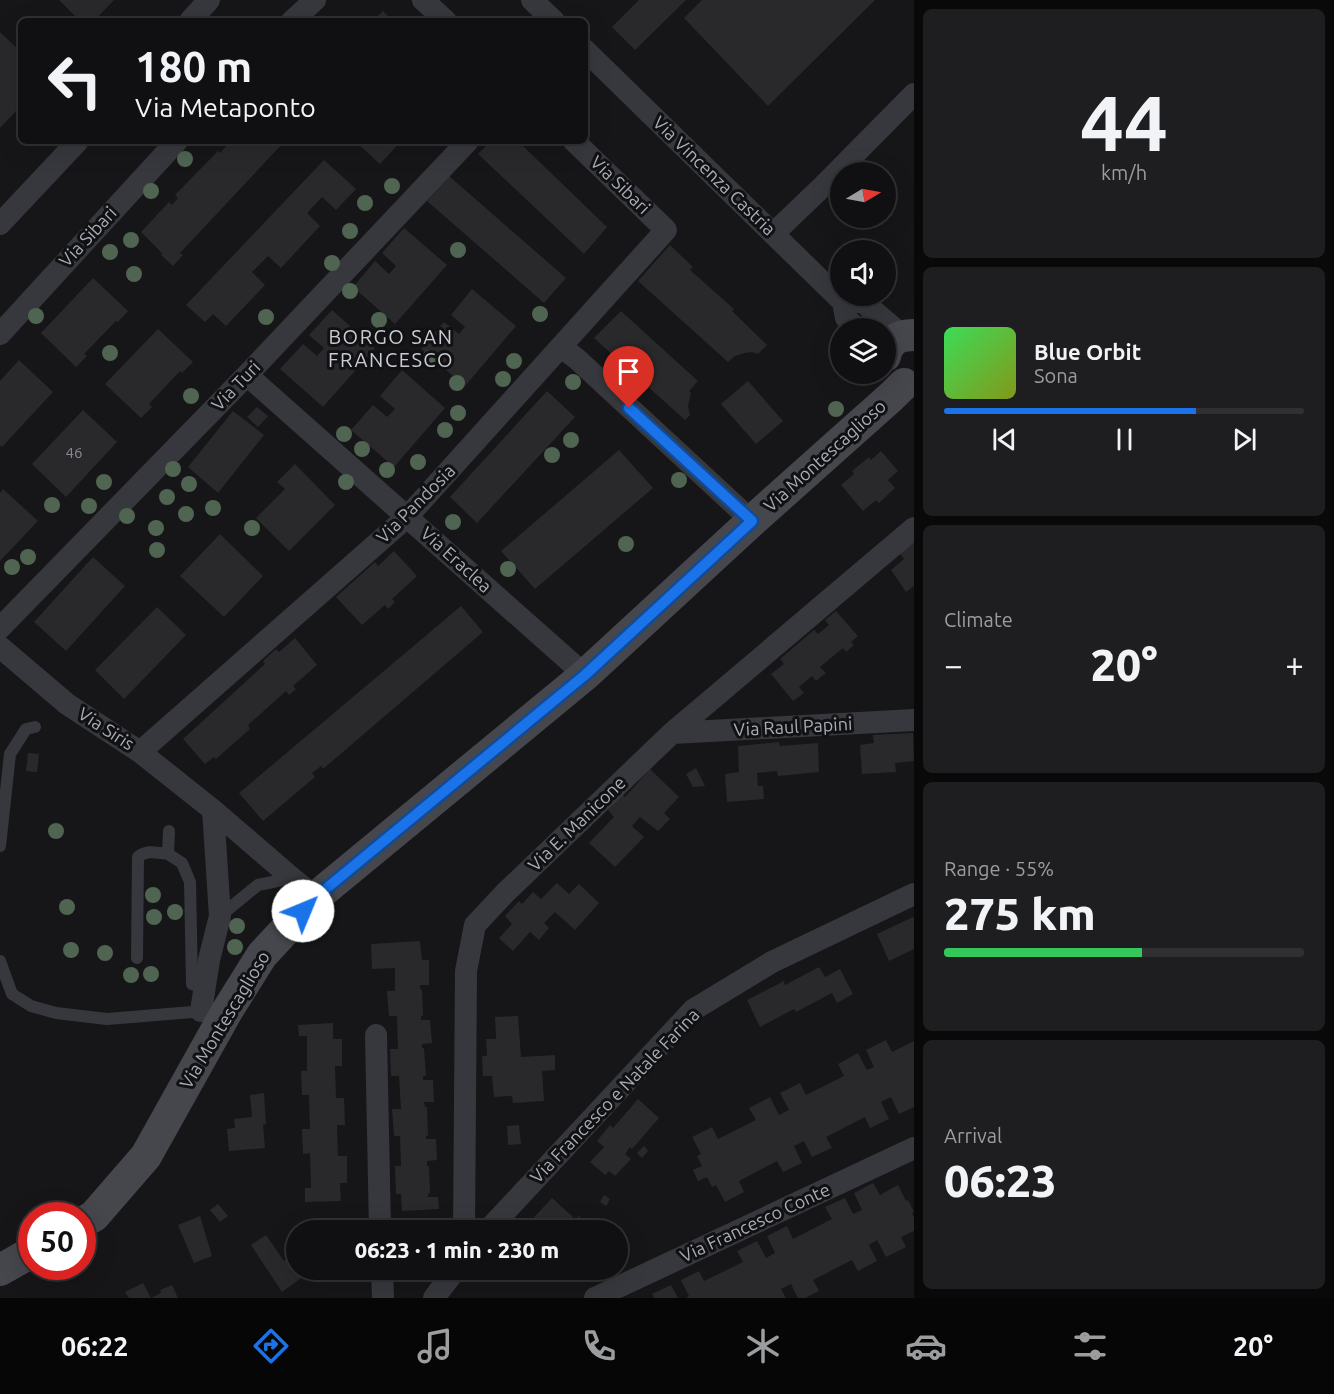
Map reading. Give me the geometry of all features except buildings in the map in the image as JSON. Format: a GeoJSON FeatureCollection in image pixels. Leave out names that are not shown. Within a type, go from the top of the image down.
{"type":"FeatureCollection","features":[{"type":"Feature","properties":{"kind":"main road","name":"Via Montescaglioso"},"geometry":{"type":"LineString","coordinates":[[96,1214],[146,1156],[214,1011],[262,955],[304,887],[585,675],[892,396],[901,378]]}},
{"type":"Feature","properties":{"kind":"main road"},"geometry":{"type":"LineString","coordinates":[[0,1270],[18,1260]]}},
{"type":"Feature","properties":{"kind":"street"},"geometry":{"type":"LineString","coordinates":[[193,18],[209,0]]}},
{"type":"Feature","properties":{"kind":"street"},"geometry":{"type":"LineString","coordinates":[[295,18],[315,0]]}},
{"type":"Feature","properties":{"kind":"street"},"geometry":{"type":"LineString","coordinates":[[423,0],[443,18]]}},
{"type":"Feature","properties":{"kind":"street"},"geometry":{"type":"LineString","coordinates":[[531,0],[551,18]]}},
{"type":"Feature","properties":{"kind":"street","name":"Via Vincenza Castria"},"geometry":{"type":"LineString","coordinates":[[588,53],[830,289]]}},
{"type":"Feature","properties":{"kind":"street"},"geometry":{"type":"LineString","coordinates":[[773,234],[914,94]]}},
{"type":"Feature","properties":{"kind":"street"},"geometry":{"type":"LineString","coordinates":[[0,224],[75,144]]}},
{"type":"Feature","properties":{"kind":"street","name":"Via Sibari"},"geometry":{"type":"LineString","coordinates":[[0,334],[174,144]]}},
{"type":"Feature","properties":{"kind":"street","name":"Via Turi"},"geometry":{"type":"LineString","coordinates":[[0,628],[247,375],[465,144]]}},
{"type":"Feature","properties":{"kind":"street","name":"Via Sibari"},"geometry":{"type":"LineString","coordinates":[[577,144],[666,230]]}},
{"type":"Feature","properties":{"kind":"street","name":"Via Pandosia"},"geometry":{"type":"LineString","coordinates":[[140,752],[407,516],[666,230]]}},
{"type":"Feature","properties":{"kind":"street"},"geometry":{"type":"LineString","coordinates":[[867,306],[900,342]]}},
{"type":"Feature","properties":{"kind":"street"},"geometry":{"type":"LineString","coordinates":[[561,347],[752,521]]}},
{"type":"Feature","properties":{"kind":"street","name":"Via Eraclea"},"geometry":{"type":"LineString","coordinates":[[247,375],[585,675]]}},
{"type":"Feature","properties":{"kind":"street","name":"Via E. Manicone"},"geometry":{"type":"LineString","coordinates":[[464,1220],[466,970],[475,925],[513,885],[672,733],[914,528]]}},
{"type":"Feature","properties":{"kind":"street","name":"Via Siris"},"geometry":{"type":"LineString","coordinates":[[0,647],[67,704],[140,752],[304,887]]}},
{"type":"Feature","properties":{"kind":"street","name":"Via Raul Papini"},"geometry":{"type":"LineString","coordinates":[[672,733],[914,720]]}},
{"type":"Feature","properties":{"kind":"street"},"geometry":{"type":"LineString","coordinates":[[213,810],[220,916],[204,988],[214,1011]]}},
{"type":"Feature","properties":{"kind":"street","name":"Via Francesco e Natale Farina"},"geometry":{"type":"LineString","coordinates":[[497,1220],[693,1010],[772,962],[914,894]]}},
{"type":"Feature","properties":{"kind":"street"},"geometry":{"type":"LineString","coordinates":[[376,1035],[380,1220]]}},
{"type":"Feature","properties":{"kind":"street","name":"Via Francesco Conte"},"geometry":{"type":"LineString","coordinates":[[595,1298],[914,1148]]}},
{"type":"Feature","properties":{"kind":"street"},"geometry":{"type":"LineString","coordinates":[[382,1280],[383,1298]]}},
{"type":"Feature","properties":{"kind":"street"},"geometry":{"type":"LineString","coordinates":[[434,1298],[448,1280]]}},
{"type":"Feature","properties":{"kind":"lane"},"geometry":{"type":"LineString","coordinates":[[0,846],[10,754],[26,729],[35,727]]}},
{"type":"Feature","properties":{"kind":"lane"},"geometry":{"type":"LineString","coordinates":[[168,854],[169,831]]}},
{"type":"Feature","properties":{"kind":"lane"},"geometry":{"type":"LineString","coordinates":[[137,958],[138,857],[143,852],[168,854],[182,863],[190,882],[192,984],[204,988]]}},
{"type":"Feature","properties":{"kind":"lane"},"geometry":{"type":"LineString","coordinates":[[220,916],[258,885],[304,887]]}},
{"type":"Feature","properties":{"kind":"lane"},"geometry":{"type":"LineString","coordinates":[[0,961],[12,994],[31,1006],[56,1014],[107,1019],[214,1011]]}},
{"type":"Feature","properties":{"kind":"district","name":"BORGO SAN FRANCESCO"},"geometry":{"type":"Point","coordinates":[391,348]}},
{"type":"Feature","properties":{"kind":"route"},"geometry":{"type":"LineString","coordinates":[[303,911],[316,897],[585,675],[752,521],[629,408]]}}]}
